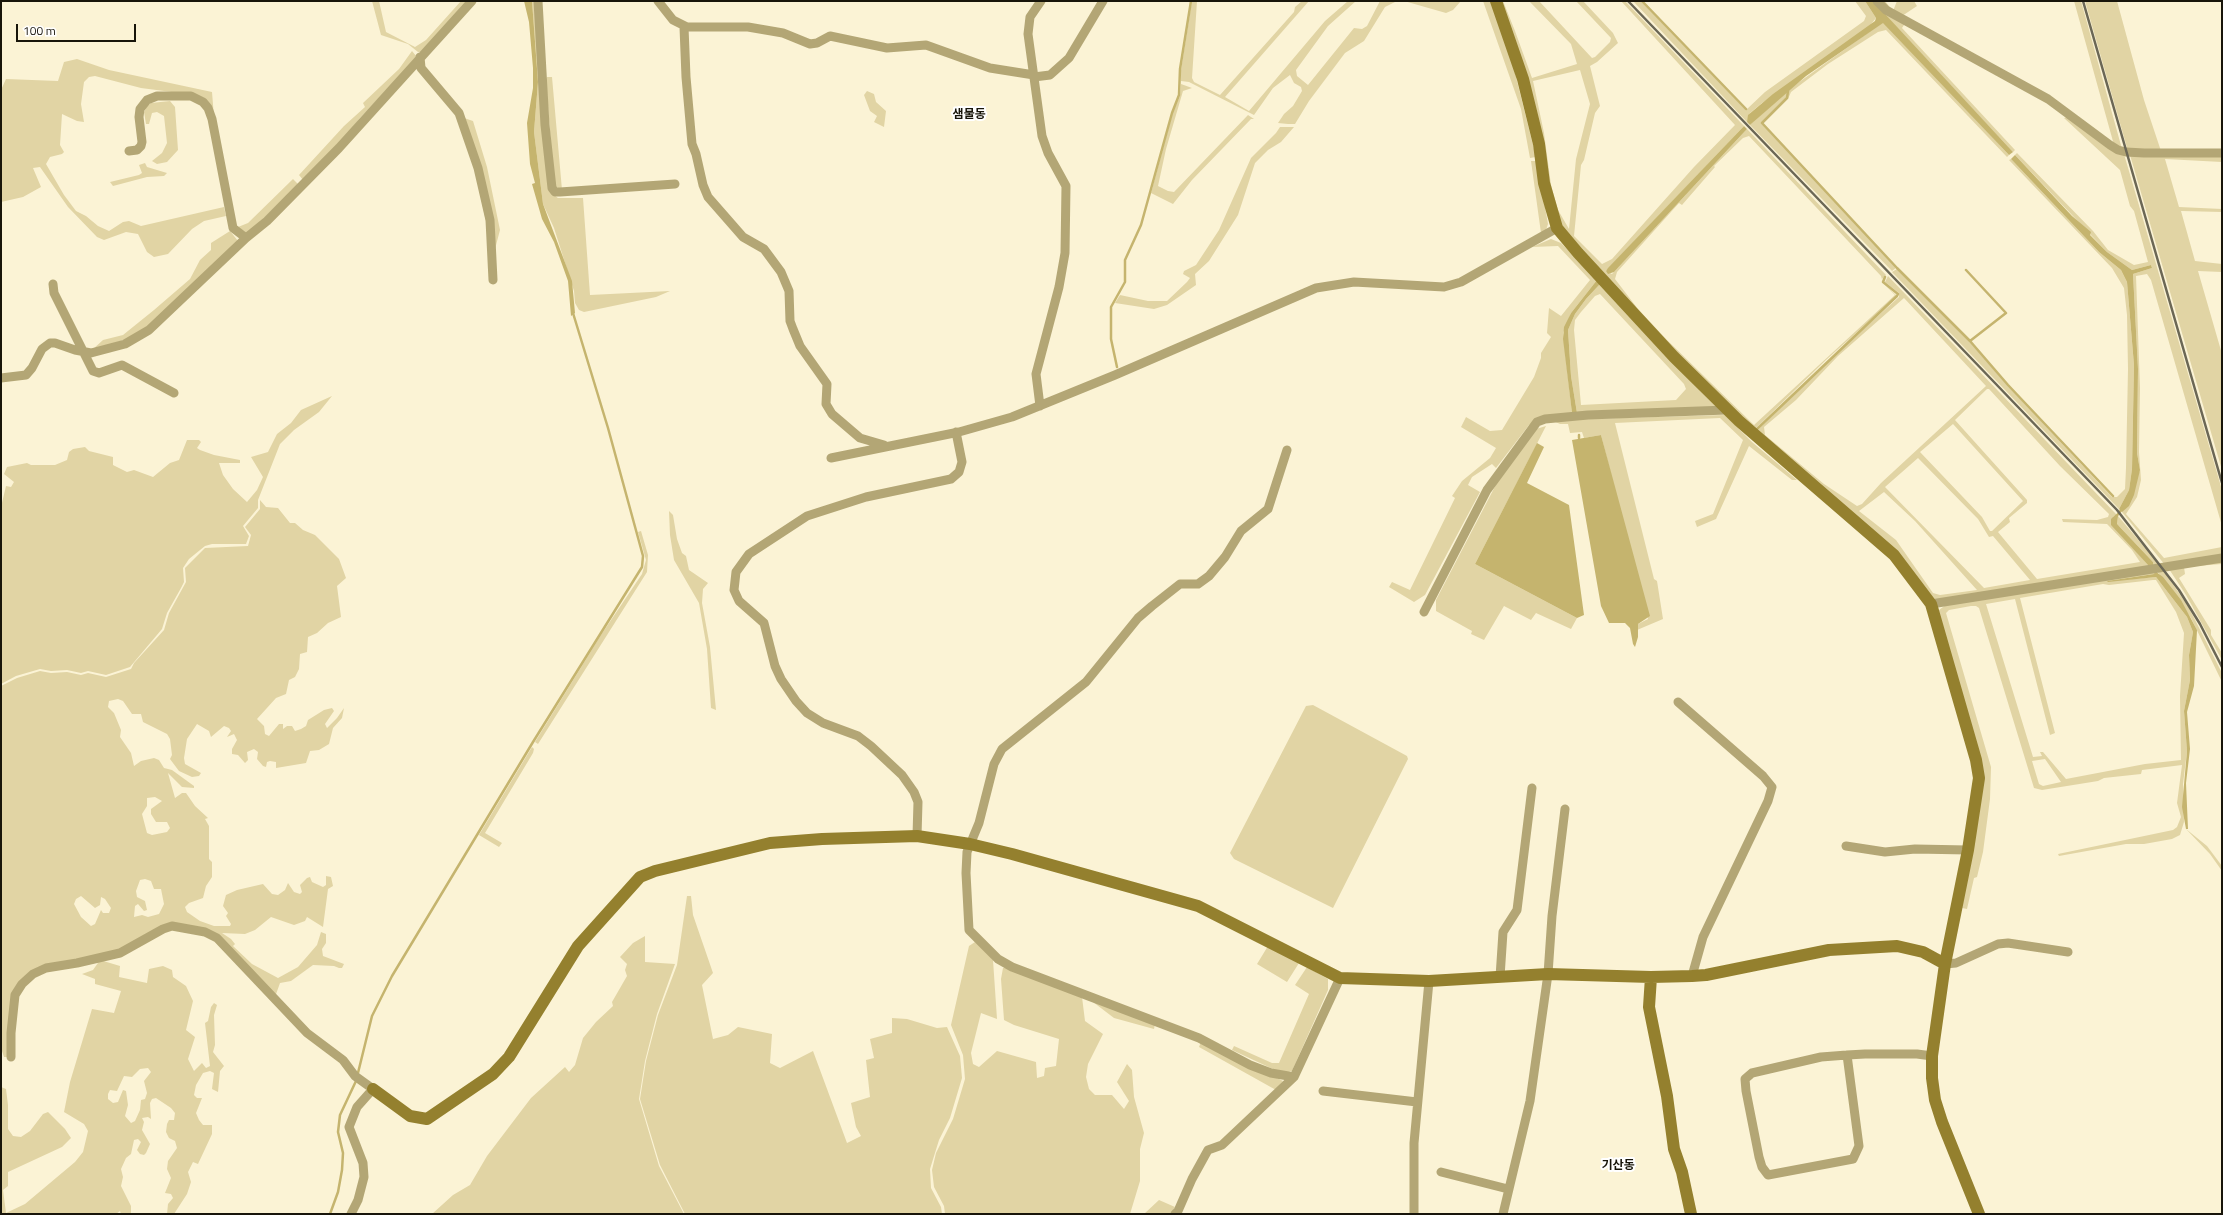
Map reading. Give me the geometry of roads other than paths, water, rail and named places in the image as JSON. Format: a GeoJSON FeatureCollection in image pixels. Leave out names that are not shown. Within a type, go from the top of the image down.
{"type":"FeatureCollection","features":[{"type":"Feature","properties":{"kind":"street"},"geometry":{"type":"LineString","coordinates":[[1,378],[26,375],[32,368],[42,349],[50,343],[91,353],[113,348],[149,330],[246,238],[267,221],[339,148],[472,1]]}},
{"type":"Feature","properties":{"kind":"street"},"geometry":{"type":"LineString","coordinates":[[538,1],[545,125],[552,188],[555,192],[676,184]]}},
{"type":"Feature","properties":{"kind":"street"},"geometry":{"type":"LineString","coordinates":[[658,1],[674,20],[684,26],[748,27],[783,33],[810,44],[817,44],[830,36],[887,48],[926,45],[990,68],[1034,76],[1050,75],[1069,58],[1103,1]]}},
{"type":"Feature","properties":{"kind":"street"},"geometry":{"type":"LineString","coordinates":[[1040,406],[1036,374],[1059,288],[1065,252],[1066,186],[1048,153],[1042,136],[1028,26],[1030,17],[1041,1]]}},
{"type":"Feature","properties":{"kind":"street"},"geometry":{"type":"LineString","coordinates":[[1496,1],[1523,79],[1539,144],[1545,190],[1557,228],[1674,358],[1727,410],[1894,554],[1931,604],[1976,760],[1979,778],[1968,850],[1945,964],[1932,1056],[1935,1100],[1979,1214]]}},
{"type":"Feature","properties":{"kind":"street"},"geometry":{"type":"LineString","coordinates":[[1878,1],[1886,10],[2052,101],[2110,146],[2118,150],[2139,153],[2222,153]]}},
{"type":"Feature","properties":{"kind":"street"},"geometry":{"type":"LineString","coordinates":[[684,26],[686,76],[692,144],[696,154],[703,185],[708,197],[743,237],[764,249],[781,272],[789,291],[790,321],[792,329],[800,346],[827,384],[826,404],[832,414],[860,438],[889,446]]}},
{"type":"Feature","properties":{"kind":"street"},"geometry":{"type":"LineString","coordinates":[[420,57],[421,68],[459,113],[476,162],[490,220],[493,280]]}},
{"type":"Feature","properties":{"kind":"street"},"geometry":{"type":"LineString","coordinates":[[129,151],[137,150],[141,146],[142,142],[139,117],[140,109],[147,100],[157,96],[191,96],[203,102],[208,108],[212,118],[232,228],[246,238]]}},
{"type":"Feature","properties":{"kind":"street"},"geometry":{"type":"LineString","coordinates":[[831,458],[956,432],[1012,417],[1316,288],[1354,282],[1444,288],[1461,282],[1557,228]]}},
{"type":"Feature","properties":{"kind":"street"},"geometry":{"type":"LineString","coordinates":[[53,284],[54,293],[82,352],[93,371],[99,373],[122,365],[174,393]]}},
{"type":"Feature","properties":{"kind":"street"},"geometry":{"type":"LineString","coordinates":[[1424,612],[1487,490],[1537,422],[1545,419],[1588,415],[1727,410]]}},
{"type":"Feature","properties":{"kind":"street"},"geometry":{"type":"LineString","coordinates":[[917,836],[918,802],[914,792],[886,758],[867,742],[858,736],[823,723],[807,713],[796,701],[781,679],[775,666],[764,623],[739,601],[734,590],[736,572],[749,554],[807,516],[866,497],[951,479],[960,472],[962,462],[956,432]]}},
{"type":"Feature","properties":{"kind":"street"},"geometry":{"type":"LineString","coordinates":[[1287,450],[1268,508],[1241,531],[1225,558],[1209,576],[1198,584],[1180,584],[1152,606],[1138,618],[1086,682],[1002,749],[994,764],[979,823],[967,852],[966,873],[969,930],[998,958],[1012,967],[1199,1038],[1250,1065],[1271,1073],[1294,1077]]}},
{"type":"Feature","properties":{"kind":"street"},"geometry":{"type":"LineString","coordinates":[[1931,604],[2222,558]]}},
{"type":"Feature","properties":{"kind":"street"},"geometry":{"type":"LineString","coordinates":[[1678,702],[1763,776],[1772,787],[1768,801],[1703,937],[1692,976]]}},
{"type":"Feature","properties":{"kind":"street"},"geometry":{"type":"LineString","coordinates":[[1500,977],[1503,932],[1517,910],[1532,788]]}},
{"type":"Feature","properties":{"kind":"street"},"geometry":{"type":"LineString","coordinates":[[1502,1214],[1530,1101],[1548,974],[1552,916],[1565,809]]}},
{"type":"Feature","properties":{"kind":"street"},"geometry":{"type":"LineString","coordinates":[[11,1056],[11,1033],[15,995],[22,984],[33,974],[46,968],[77,963],[120,953],[163,929],[179,926],[205,932],[217,938],[307,1033],[343,1060],[358,1079],[410,1116],[426,1119],[493,1074],[509,1057],[578,946],[640,877],[655,871],[770,843],[830,838],[917,836],[970,844],[1012,854],[1198,906],[1340,978],[1429,981],[1548,974],[1651,978],[1692,976],[1706,975],[1829,950],[1897,946],[1923,952],[1945,964],[1956,963],[1998,944],[2008,942],[2068,952]]}},
{"type":"Feature","properties":{"kind":"street"},"geometry":{"type":"LineString","coordinates":[[1846,846],[1885,852],[1915,849],[1968,850]]}},
{"type":"Feature","properties":{"kind":"street"},"geometry":{"type":"LineString","coordinates":[[1175,1214],[1178,1211],[1192,1179],[1208,1150],[1222,1145],[1294,1077],[1340,978]]}},
{"type":"Feature","properties":{"kind":"street"},"geometry":{"type":"LineString","coordinates":[[1651,978],[1649,1007],[1666,1096],[1674,1149],[1682,1172],[1691,1214]]}},
{"type":"Feature","properties":{"kind":"street"},"geometry":{"type":"LineString","coordinates":[[1414,1214],[1414,1143],[1429,981]]}},
{"type":"Feature","properties":{"kind":"street"},"geometry":{"type":"LineString","coordinates":[[1847,1055],[1859,1146],[1853,1159],[1768,1175],[1762,1167],[1759,1157],[1745,1079],[1752,1073],[1776,1066],[1821,1057],[1847,1055],[1917,1054],[1932,1056]]}},
{"type":"Feature","properties":{"kind":"street"},"geometry":{"type":"LineString","coordinates":[[351,1214],[358,1200],[364,1170],[363,1163],[349,1127],[358,1107],[373,1089]]}},
{"type":"Feature","properties":{"kind":"street"},"geometry":{"type":"LineString","coordinates":[[1323,1091],[1417,1102]]}},
{"type":"Feature","properties":{"kind":"street"},"geometry":{"type":"LineString","coordinates":[[1440,1172],[1508,1189]]}},
{"type":"Feature","properties":{"kind":"waterway"},"geometry":{"type":"LineString","coordinates":[[1117,367],[1111,339],[1111,307],[1125,282],[1125,260],[1141,225],[1172,113],[1179,95],[1180,69],[1191,1]]}},
{"type":"Feature","properties":{"kind":"waterway"},"geometry":{"type":"LineString","coordinates":[[1642,1],[1746,109]]}},
{"type":"Feature","properties":{"kind":"waterway"},"geometry":{"type":"LineString","coordinates":[[1788,91],[1787,98],[1762,123],[1897,268],[1970,341],[2008,385],[2113,496]]}},
{"type":"Feature","properties":{"kind":"waterway"},"geometry":{"type":"LineString","coordinates":[[1966,270],[2006,313],[1970,341]]}},
{"type":"Feature","properties":{"kind":"waterway"},"geometry":{"type":"LineString","coordinates":[[1756,430],[1897,296],[1898,294],[1883,282],[1885,277]]}},
{"type":"Feature","properties":{"kind":"waterway"},"geometry":{"type":"LineString","coordinates":[[330,1214],[338,1192],[342,1170],[343,1153],[338,1132],[340,1115],[356,1081],[372,1016],[392,976],[533,742],[642,567],[643,556],[608,428],[573,313]]}},
{"type":"Feature","properties":{"kind":"waterway"},"geometry":{"type":"LineString","coordinates":[[2115,518],[2122,509]]}},
{"type":"Feature","properties":{"kind":"railway"},"geometry":{"type":"LineString","coordinates":[[1628,1],[2117,510],[2179,590],[2200,624],[2222,667]]}},
{"type":"Feature","properties":{"kind":"railway"},"geometry":{"type":"LineString","coordinates":[[2083,1],[2222,483]]}},
{"type":"Feature","properties":{"kind":"district","name":"샘물동"},"geometry":{"type":"Point","coordinates":[969,115]}},
{"type":"Feature","properties":{"kind":"district","name":"기산동"},"geometry":{"type":"Point","coordinates":[1618,1166]}}]}
